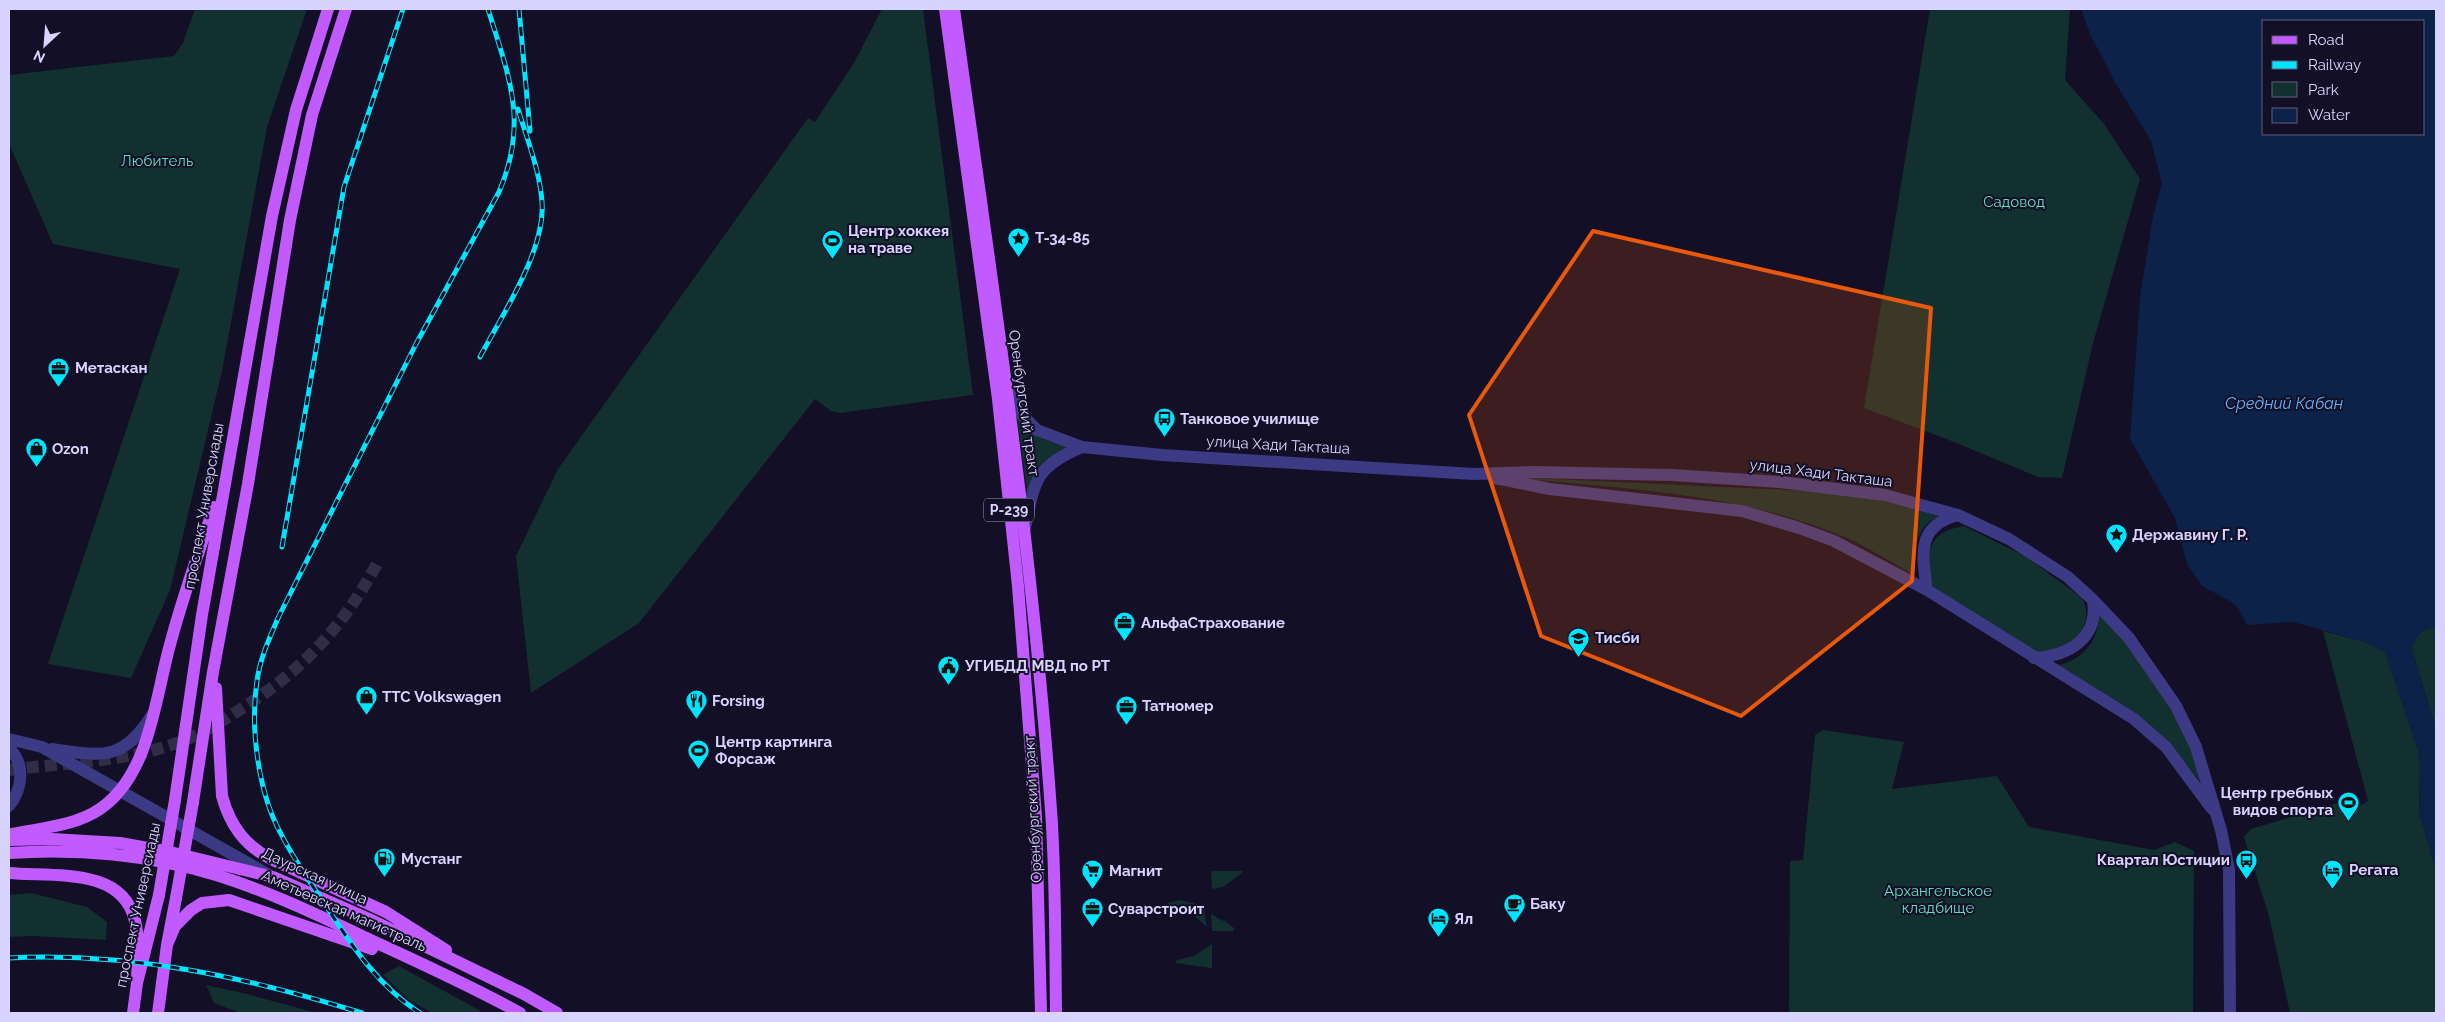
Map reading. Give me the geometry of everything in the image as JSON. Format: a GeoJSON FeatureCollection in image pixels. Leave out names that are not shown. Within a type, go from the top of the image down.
{"type":"FeatureCollection","features":[{"type":"Feature","properties":{"kind":"main road","name":"проспект Универсиады"},"geometry":{"type":"LineString","coordinates":[[133,1013],[137,983],[158,895],[175,800],[202,616],[276,197],[296,110],[328,9]]}},
{"type":"Feature","properties":{"kind":"main road"},"geometry":{"type":"LineString","coordinates":[[158,1013],[167,944],[248,484],[290,220],[312,115],[346,9]]}},
{"type":"Feature","properties":{"kind":"main road","name":"Оренбургский тракт"},"geometry":{"type":"LineString","coordinates":[[945,9],[998,399],[1018,586],[1036,807],[1041,1013]]}},
{"type":"Feature","properties":{"kind":"main road","name":"Оренбургский тракт"},"geometry":{"type":"LineString","coordinates":[[954,9],[1025,528],[1052,813],[1056,1013]]}},
{"type":"Feature","properties":{"kind":"main road"},"geometry":{"type":"LineString","coordinates":[[9,834],[79,820],[100,810],[121,790],[134,771],[154,712],[170,642],[227,469]]}},
{"type":"Feature","properties":{"kind":"main road"},"geometry":{"type":"LineString","coordinates":[[214,672],[218,710],[222,796],[226,813],[234,829],[257,852],[386,912],[440,945],[465,967]]}},
{"type":"Feature","properties":{"kind":"main road","name":"Аметьевская магистраль"},"geometry":{"type":"LineString","coordinates":[[9,840],[52,839],[120,843],[170,852],[273,878]]}},
{"type":"Feature","properties":{"kind":"main road","name":"Аметьевская магистраль"},"geometry":{"type":"LineString","coordinates":[[9,853],[37,851],[140,858],[215,874],[293,903],[457,980]]}},
{"type":"Feature","properties":{"kind":"main road"},"geometry":{"type":"LineString","coordinates":[[9,874],[87,878],[107,884],[118,891],[131,909],[136,922],[137,983]]}},
{"type":"Feature","properties":{"kind":"main road","name":"Даурская улица"},"geometry":{"type":"LineString","coordinates":[[273,878],[369,919],[524,994],[557,1013]]}},
{"type":"Feature","properties":{"kind":"main road"},"geometry":{"type":"LineString","coordinates":[[167,944],[176,926],[191,910],[202,903],[229,900],[347,939],[457,980],[520,1013]]}},
{"type":"Feature","properties":{"kind":"street","name":"улица Хади Такташа"},"geometry":{"type":"LineString","coordinates":[[1005,382],[1023,416],[1037,430],[1082,447],[1162,455],[1473,474],[1533,472],[1672,475],[1780,482],[1885,495],[1958,515],[2009,539],[2068,577],[2129,638],[2176,706],[2196,747],[2218,818],[2229,870],[2230,1013]]}},
{"type":"Feature","properties":{"kind":"street","name":"улица Хади Такташа"},"geometry":{"type":"LineString","coordinates":[[1025,528],[1038,479],[1047,465],[1058,457],[1082,447]]}},
{"type":"Feature","properties":{"kind":"street","name":"улица Хади Такташа"},"geometry":{"type":"LineString","coordinates":[[1473,474],[1550,489],[1742,512],[1799,528],[1834,541],[1926,590],[2134,719],[2166,747],[2218,818]]}},
{"type":"Feature","properties":{"kind":"street"},"geometry":{"type":"LineString","coordinates":[[1926,590],[1922,552],[1926,538],[1941,521],[1958,515]]}},
{"type":"Feature","properties":{"kind":"street"},"geometry":{"type":"LineString","coordinates":[[2034,658],[2053,657],[2065,653],[2083,639],[2090,629],[2093,617],[2093,600]]}},
{"type":"Feature","properties":{"kind":"street"},"geometry":{"type":"LineString","coordinates":[[42,747],[104,755],[119,749],[135,738],[154,712]]}},
{"type":"Feature","properties":{"kind":"street","name":"Даурская улица"},"geometry":{"type":"LineString","coordinates":[[9,739],[42,747],[121,790],[273,878]]}},
{"type":"Feature","properties":{"kind":"street"},"geometry":{"type":"LineString","coordinates":[[9,748],[19,764],[20,773],[16,797],[9,806]]}},
{"type":"Feature","properties":{"kind":"highlighted area"},"geometry":{"type":"Polygon","coordinates":[[[1593,231],[1931,308],[1912,581],[1741,716],[1541,636],[1469,415],[1593,231]]]}},
{"type":"Feature","properties":{"kind":"green space","name":"Любитель"},"geometry":{"type":"Polygon","coordinates":[[[195,9],[307,9],[267,127],[222,371],[170,590],[131,678],[48,664],[180,269],[53,244],[9,144],[9,75],[174,56],[183,43],[195,9]]]}},
{"type":"Feature","properties":{"kind":"green space","name":"Центр хоккея на траве"},"geometry":{"type":"Polygon","coordinates":[[[882,9],[923,9],[973,395],[840,413],[831,411],[815,399],[639,623],[531,693],[516,556],[558,469],[808,118],[815,122],[854,63],[882,9]]]}},
{"type":"Feature","properties":{"kind":"green space","name":"Садовод"},"geometry":{"type":"Polygon","coordinates":[[[1930,9],[2070,9],[2065,80],[2104,124],[2140,179],[2093,343],[2062,478],[2038,477],[1949,440],[1864,408],[1930,9]]]}},
{"type":"Feature","properties":{"kind":"green space"},"geometry":{"type":"Polygon","coordinates":[[[1017,418],[1029,431],[1036,435],[1074,447],[1054,456],[1042,465],[1035,477],[1028,498],[1017,418]]]}},
{"type":"Feature","properties":{"kind":"green space"},"geometry":{"type":"Polygon","coordinates":[[[1502,477],[1831,493],[1887,502],[1941,517],[1926,525],[1921,532],[1914,559],[1914,575],[1872,550],[1845,537],[1804,522],[1762,510],[1676,494],[1502,477]]]}},
{"type":"Feature","properties":{"kind":"green space"},"geometry":{"type":"Polygon","coordinates":[[[1964,526],[2025,556],[2081,597],[2086,608],[2086,619],[2078,641],[2040,655],[1937,591],[1931,582],[1929,565],[1929,556],[1933,542],[1942,533],[1964,526]]]}},
{"type":"Feature","properties":{"kind":"green space"},"geometry":{"type":"Polygon","coordinates":[[[2099,613],[2126,642],[2161,690],[2188,742],[2203,786],[2188,766],[2155,733],[2119,704],[2059,665],[2076,658],[2088,647],[2096,632],[2099,613]]]}},
{"type":"Feature","properties":{"kind":"green space"},"geometry":{"type":"Polygon","coordinates":[[[2436,627],[2436,729],[2412,650],[2417,636],[2422,631],[2436,627]]]}},
{"type":"Feature","properties":{"kind":"green space","name":"Центр гребных видов спорта"},"geometry":{"type":"Polygon","coordinates":[[[2323,631],[2365,642],[2385,652],[2418,750],[2420,764],[2419,813],[2436,870],[2436,1013],[2290,1013],[2269,916],[2244,837],[2251,829],[2342,802],[2345,809],[2362,805],[2368,801],[2323,631]]]}},
{"type":"Feature","properties":{"kind":"green space","name":"Архангельское кладбище"},"geometry":{"type":"Polygon","coordinates":[[[1823,730],[1904,742],[1892,789],[1997,776],[2029,827],[2154,850],[2175,842],[2194,851],[2193,1013],[1789,1013],[1790,861],[1803,860],[1815,735],[1823,730]]]}},
{"type":"Feature","properties":{"kind":"green space"},"geometry":{"type":"Polygon","coordinates":[[[1211,871],[1242,871],[1242,873],[1223,887],[1212,889],[1211,871]]]}},
{"type":"Feature","properties":{"kind":"green space"},"geometry":{"type":"Polygon","coordinates":[[[31,893],[87,907],[107,922],[106,940],[32,936],[9,937],[9,895],[31,893]]]}},
{"type":"Feature","properties":{"kind":"green space"},"geometry":{"type":"Polygon","coordinates":[[[1180,900],[1194,903],[1204,910],[1207,927],[1190,912],[1167,903],[1180,900]]]}},
{"type":"Feature","properties":{"kind":"green space"},"geometry":{"type":"Polygon","coordinates":[[[1211,914],[1224,920],[1234,928],[1234,931],[1212,931],[1211,914]]]}},
{"type":"Feature","properties":{"kind":"green space"},"geometry":{"type":"Polygon","coordinates":[[[1212,944],[1212,968],[1175,963],[1177,960],[1194,956],[1212,944]]]}},
{"type":"Feature","properties":{"kind":"green space"},"geometry":{"type":"Polygon","coordinates":[[[399,966],[484,1013],[432,1013],[409,1000],[383,975],[399,966]]]}},
{"type":"Feature","properties":{"kind":"green space"},"geometry":{"type":"Polygon","coordinates":[[[206,985],[317,1013],[240,1013],[214,1003],[206,985]]]}},
{"type":"Feature","properties":{"kind":"water","name":"Средний Кабан"},"geometry":{"type":"Polygon","coordinates":[[[2081,9],[2436,9],[2436,627],[2426,630],[2417,636],[2412,650],[2436,729],[2436,870],[2419,813],[2420,764],[2418,750],[2385,652],[2365,642],[2293,622],[2247,625],[2238,608],[2232,602],[2202,586],[2187,564],[2175,518],[2130,439],[2140,297],[2153,216],[2162,183],[2151,141],[2115,82],[2090,34],[2081,9]]]}},
{"type":"Feature","properties":{"kind":"tunnel"},"geometry":{"type":"LineString","coordinates":[[9,770],[111,759],[152,751],[181,742],[216,725],[264,694],[303,662],[337,626],[352,606],[379,560]]}},
{"type":"Feature","properties":{"kind":"railway"},"geometry":{"type":"LineString","coordinates":[[282,547],[344,187],[403,9]]}},
{"type":"Feature","properties":{"kind":"railway"},"geometry":{"type":"LineString","coordinates":[[420,1013],[391,991],[367,965],[285,842],[272,816],[261,778],[255,738],[255,699],[260,664],[279,616],[416,344],[499,192],[508,167],[513,143],[513,100],[503,56],[488,9]]}},
{"type":"Feature","properties":{"kind":"railway"},"geometry":{"type":"LineString","coordinates":[[519,9],[530,131]]}},
{"type":"Feature","properties":{"kind":"railway"},"geometry":{"type":"LineString","coordinates":[[480,357],[521,282],[537,241],[541,221],[542,202],[539,179],[518,109]]}},
{"type":"Feature","properties":{"kind":"railway"},"geometry":{"type":"LineString","coordinates":[[9,958],[54,957],[144,963],[232,978],[275,988],[362,1013]]}},
{"type":"Feature","properties":{"kind":"place","name":"T-34-85"},"geometry":{"type":"Point","coordinates":[1019,257]}},
{"type":"Feature","properties":{"kind":"place","name":"Центр хоккея на траве"},"geometry":{"type":"Point","coordinates":[832,259]}},
{"type":"Feature","properties":{"kind":"place","name":"Метаскан"},"geometry":{"type":"Point","coordinates":[59,387]}},
{"type":"Feature","properties":{"kind":"place","name":"Танковое училище"},"geometry":{"type":"Point","coordinates":[1164,438]}},
{"type":"Feature","properties":{"kind":"place","name":"Ozon"},"geometry":{"type":"Point","coordinates":[36,468]}},
{"type":"Feature","properties":{"kind":"place","name":"Державину Г. Р."},"geometry":{"type":"Point","coordinates":[2116,554]}},
{"type":"Feature","properties":{"kind":"place","name":"АльфаСтрахование"},"geometry":{"type":"Point","coordinates":[1125,642]}},
{"type":"Feature","properties":{"kind":"place","name":"Тисби"},"geometry":{"type":"Point","coordinates":[1579,657]}},
{"type":"Feature","properties":{"kind":"place","name":"УГИБДД МВД по РТ"},"geometry":{"type":"Point","coordinates":[949,685]}},
{"type":"Feature","properties":{"kind":"place","name":"ТТС Volkswagen"},"geometry":{"type":"Point","coordinates":[366,716]}},
{"type":"Feature","properties":{"kind":"place","name":"Forsing"},"geometry":{"type":"Point","coordinates":[696,720]}},
{"type":"Feature","properties":{"kind":"place","name":"Татномер"},"geometry":{"type":"Point","coordinates":[1126,725]}},
{"type":"Feature","properties":{"kind":"place","name":"Центр картинга Форсаж"},"geometry":{"type":"Point","coordinates":[699,770]}},
{"type":"Feature","properties":{"kind":"place","name":"Центр гребных видов спорта"},"geometry":{"type":"Point","coordinates":[2349,821]}},
{"type":"Feature","properties":{"kind":"place","name":"Мустанг"},"geometry":{"type":"Point","coordinates":[385,878]}},
{"type":"Feature","properties":{"kind":"place","name":"Квартал Юстиции"},"geometry":{"type":"Point","coordinates":[2246,879]}},
{"type":"Feature","properties":{"kind":"place","name":"Регата"},"geometry":{"type":"Point","coordinates":[2333,889]}},
{"type":"Feature","properties":{"kind":"place","name":"Магнит"},"geometry":{"type":"Point","coordinates":[1093,890]}},
{"type":"Feature","properties":{"kind":"place","name":"Баку"},"geometry":{"type":"Point","coordinates":[1514,923]}},
{"type":"Feature","properties":{"kind":"place","name":"Суварстроит"},"geometry":{"type":"Point","coordinates":[1092,928]}},
{"type":"Feature","properties":{"kind":"place","name":"Ял"},"geometry":{"type":"Point","coordinates":[1438,938]}}]}
